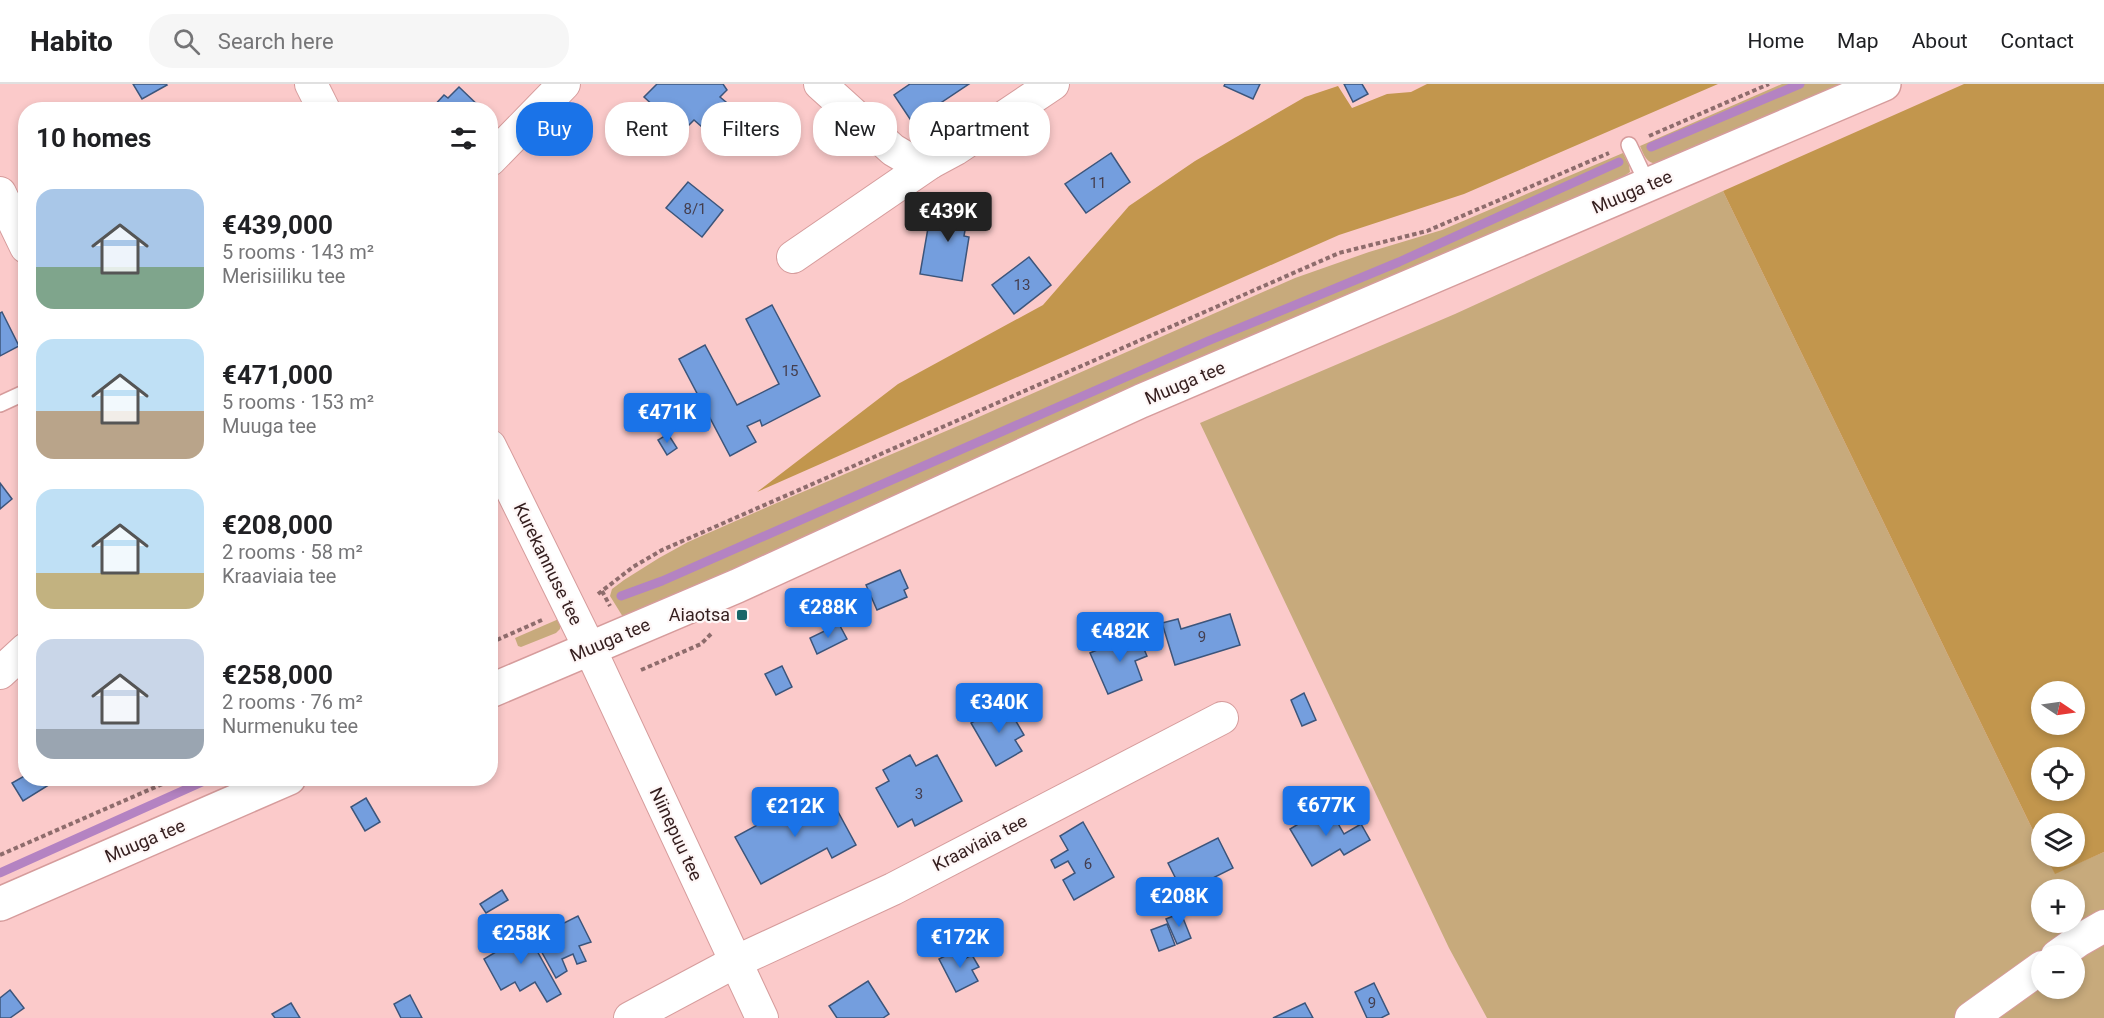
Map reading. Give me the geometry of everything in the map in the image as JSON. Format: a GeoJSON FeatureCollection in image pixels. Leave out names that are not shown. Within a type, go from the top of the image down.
{"type":"FeatureCollection","features":[{"type":"Feature","properties":{"kind":"street"},"geometry":{"type":"LineString","coordinates":[[311,84],[320,102]]}},
{"type":"Feature","properties":{"kind":"street"},"geometry":{"type":"LineString","coordinates":[[498,152],[564,84]]}},
{"type":"Feature","properties":{"kind":"street"},"geometry":{"type":"LineString","coordinates":[[820,84],[893,150],[910,160],[930,163]]}},
{"type":"Feature","properties":{"kind":"street"},"geometry":{"type":"LineString","coordinates":[[793,257],[930,163],[956,149],[1053,84]]}},
{"type":"Feature","properties":{"kind":"street","name":"Muuga tee"},"geometry":{"type":"LineString","coordinates":[[498,688],[737,586],[1141,401],[1884,84]]}},
{"type":"Feature","properties":{"kind":"street"},"geometry":{"type":"LineString","coordinates":[[0,193],[18,230]]}},
{"type":"Feature","properties":{"kind":"street","name":"Kurekannuse tee"},"geometry":{"type":"LineString","coordinates":[[498,462],[590,649]]}},
{"type":"Feature","properties":{"kind":"street","name":"Niinepuu tee"},"geometry":{"type":"LineString","coordinates":[[590,649],[762,1018]]}},
{"type":"Feature","properties":{"kind":"street"},"geometry":{"type":"LineString","coordinates":[[0,673],[18,656]]}},
{"type":"Feature","properties":{"kind":"street","name":"Kraaviaia tee"},"geometry":{"type":"LineString","coordinates":[[630,1018],[735,962],[893,889],[1222,718]]}},
{"type":"Feature","properties":{"kind":"street","name":"Muuga tee"},"geometry":{"type":"LineString","coordinates":[[0,904],[272,786]]}},
{"type":"Feature","properties":{"kind":"street"},"geometry":{"type":"LineString","coordinates":[[2072,945],[2104,926]]}},
{"type":"Feature","properties":{"kind":"street"},"geometry":{"type":"LineString","coordinates":[[1971,1018],[2031,975]]}},
{"type":"Feature","properties":{"kind":"lane"},"geometry":{"type":"LineString","coordinates":[[1629,145],[1648,185]]}},
{"type":"Feature","properties":{"kind":"lane"},"geometry":{"type":"LineString","coordinates":[[0,404],[18,396]]}},
{"type":"Feature","properties":{"kind":"path"},"geometry":{"type":"LineString","coordinates":[[498,639],[602,591],[633,567],[662,550],[1339,253],[1427,231],[1768,84]]}},
{"type":"Feature","properties":{"kind":"path"},"geometry":{"type":"LineString","coordinates":[[0,855],[158,786]]}},
{"type":"Feature","properties":{"kind":"shaded area"},"geometry":{"type":"Polygon","coordinates":[[[1427,84],[1718,84],[1464,194],[1339,235],[757,492],[898,384],[1043,305],[1129,206],[1195,161],[1305,97],[1338,86],[1352,108],[1387,94],[1411,92],[1427,84]]]}},
{"type":"Feature","properties":{"kind":"shaded area"},"geometry":{"type":"Polygon","coordinates":[[[1782,84],[1841,84],[1657,164],[1650,162],[1644,155],[1640,146],[1782,84]]]}},
{"type":"Feature","properties":{"kind":"shaded area"},"geometry":{"type":"Polygon","coordinates":[[[1964,84],[2104,84],[2104,852],[2085,861],[2085,813],[2031,813],[2031,826],[1723,191],[1964,84]]]}},
{"type":"Feature","properties":{"kind":"shaded area"},"geometry":{"type":"Polygon","coordinates":[[[1623,153],[1630,172],[1616,182],[623,617],[610,596],[612,589],[659,558],[688,542],[772,505],[1295,278],[1442,230],[1623,153]]]}},
{"type":"Feature","properties":{"kind":"shaded area"},"geometry":{"type":"Polygon","coordinates":[[[1723,191],[2031,826],[2031,867],[2052,867],[2055,873],[2069,867],[2085,867],[2085,860],[2104,852],[2104,1018],[1487,1018],[1449,948],[1200,423],[1455,314],[1723,191]]]}},
{"type":"Feature","properties":{"kind":"shaded area"},"geometry":{"type":"Polygon","coordinates":[[[561,618],[560,629],[556,633],[521,647],[518,646],[515,638],[561,618]]]}},
{"type":"Feature","properties":{"kind":"shaded area"},"geometry":{"type":"Polygon","coordinates":[[[2051,867],[2071,867],[2055,874],[2051,867]]]}},
{"type":"Feature","properties":{"kind":"building"},"geometry":{"type":"Polygon","coordinates":[[[133,84],[166,84],[167,85],[142,99],[133,84]]]}},
{"type":"Feature","properties":{"kind":"building"},"geometry":{"type":"Polygon","coordinates":[[[657,84],[723,84],[727,90],[720,97],[726,102],[701,102],[701,126],[694,120],[689,125],[689,102],[649,102],[644,97],[657,84]]]}},
{"type":"Feature","properties":{"kind":"building"},"geometry":{"type":"Polygon","coordinates":[[[910,84],[969,84],[942,102],[909,102],[909,118],[894,95],[910,84]]]}},
{"type":"Feature","properties":{"kind":"building"},"geometry":{"type":"Polygon","coordinates":[[[1225,84],[1260,84],[1253,99],[1224,86],[1225,84]]]}},
{"type":"Feature","properties":{"kind":"building"},"geometry":{"type":"Polygon","coordinates":[[[1344,84],[1362,84],[1368,94],[1353,102],[1344,84]]]}},
{"type":"Feature","properties":{"kind":"building"},"geometry":{"type":"Polygon","coordinates":[[[459,87],[475,102],[437,102],[444,95],[448,98],[459,87]]]}},
{"type":"Feature","properties":{"kind":"building"},"geometry":{"type":"Polygon","coordinates":[[[1111,153],[1130,182],[1086,213],[1065,184],[1111,153]]]}},
{"type":"Feature","properties":{"kind":"building"},"geometry":{"type":"Polygon","coordinates":[[[688,182],[723,210],[702,237],[666,208],[688,182]]]}},
{"type":"Feature","properties":{"kind":"building"},"geometry":{"type":"Polygon","coordinates":[[[950,193],[971,197],[964,236],[969,237],[962,281],[920,274],[928,228],[944,231],[950,193]]]}},
{"type":"Feature","properties":{"kind":"building"},"geometry":{"type":"Polygon","coordinates":[[[1029,257],[1051,285],[1014,314],[992,285],[1029,257]]]}},
{"type":"Feature","properties":{"kind":"building"},"geometry":{"type":"Polygon","coordinates":[[[772,305],[820,396],[762,426],[760,420],[747,426],[756,442],[730,456],[679,359],[705,345],[737,405],[779,384],[746,319],[772,305]]]}},
{"type":"Feature","properties":{"kind":"building"},"geometry":{"type":"Polygon","coordinates":[[[2,312],[18,347],[0,356],[0,313],[2,312]]]}},
{"type":"Feature","properties":{"kind":"building"},"geometry":{"type":"Polygon","coordinates":[[[668,434],[677,448],[667,455],[658,440],[668,434]]]}},
{"type":"Feature","properties":{"kind":"building"},"geometry":{"type":"Polygon","coordinates":[[[0,483],[12,499],[0,509],[0,483]]]}},
{"type":"Feature","properties":{"kind":"building"},"geometry":{"type":"Polygon","coordinates":[[[900,570],[908,588],[904,590],[907,597],[877,610],[866,585],[900,570]]]}},
{"type":"Feature","properties":{"kind":"building"},"geometry":{"type":"Polygon","coordinates":[[[1230,614],[1240,645],[1175,665],[1162,623],[1178,619],[1181,629],[1230,614]]]}},
{"type":"Feature","properties":{"kind":"building"},"geometry":{"type":"Polygon","coordinates":[[[839,624],[847,639],[817,654],[810,638],[839,624]]]}},
{"type":"Feature","properties":{"kind":"building"},"geometry":{"type":"Polygon","coordinates":[[[1137,633],[1147,656],[1135,661],[1142,680],[1108,694],[1090,653],[1137,633]]]}},
{"type":"Feature","properties":{"kind":"building"},"geometry":{"type":"Polygon","coordinates":[[[782,666],[792,687],[776,695],[765,674],[782,666]]]}},
{"type":"Feature","properties":{"kind":"building"},"geometry":{"type":"Polygon","coordinates":[[[1304,693],[1316,720],[1302,726],[1291,700],[1304,693]]]}},
{"type":"Feature","properties":{"kind":"building"},"geometry":{"type":"Polygon","coordinates":[[[1006,704],[1024,735],[1015,740],[1022,751],[996,766],[971,723],[1006,704]]]}},
{"type":"Feature","properties":{"kind":"building"},"geometry":{"type":"Polygon","coordinates":[[[910,755],[916,766],[937,755],[962,801],[915,826],[912,819],[898,827],[876,788],[889,781],[883,770],[910,755]]]}},
{"type":"Feature","properties":{"kind":"building"},"geometry":{"type":"Polygon","coordinates":[[[18,780],[18,786],[47,786],[23,801],[12,783],[18,780]]]}},
{"type":"Feature","properties":{"kind":"building"},"geometry":{"type":"Polygon","coordinates":[[[830,797],[856,845],[832,858],[827,848],[761,884],[735,837],[807,798],[812,807],[830,797]]]}},
{"type":"Feature","properties":{"kind":"building"},"geometry":{"type":"Polygon","coordinates":[[[366,798],[380,822],[365,831],[351,807],[366,798]]]}},
{"type":"Feature","properties":{"kind":"building"},"geometry":{"type":"Polygon","coordinates":[[[1328,806],[1344,834],[1361,824],[1370,840],[1344,855],[1340,849],[1312,866],[1290,829],[1328,806]]]}},
{"type":"Feature","properties":{"kind":"building"},"geometry":{"type":"Polygon","coordinates":[[[1083,822],[1114,877],[1074,900],[1063,880],[1075,873],[1068,861],[1055,868],[1051,860],[1068,850],[1060,836],[1083,822]]]}},
{"type":"Feature","properties":{"kind":"building"},"geometry":{"type":"Polygon","coordinates":[[[1218,838],[1233,868],[1183,893],[1168,863],[1218,838]]]}},
{"type":"Feature","properties":{"kind":"building"},"geometry":{"type":"Polygon","coordinates":[[[502,890],[508,900],[486,913],[480,904],[502,890]]]}},
{"type":"Feature","properties":{"kind":"building"},"geometry":{"type":"Polygon","coordinates":[[[1181,913],[1191,938],[1177,944],[1166,919],[1181,913]]]}},
{"type":"Feature","properties":{"kind":"building"},"geometry":{"type":"Polygon","coordinates":[[[578,916],[591,942],[579,946],[586,961],[577,964],[573,954],[562,959],[567,971],[556,978],[534,938],[578,916]]]}},
{"type":"Feature","properties":{"kind":"building"},"geometry":{"type":"Polygon","coordinates":[[[522,924],[561,994],[547,1002],[535,982],[520,991],[515,982],[501,990],[484,959],[506,946],[500,936],[522,924]]]}},
{"type":"Feature","properties":{"kind":"building"},"geometry":{"type":"Polygon","coordinates":[[[1167,924],[1175,945],[1159,951],[1151,930],[1167,924]]]}},
{"type":"Feature","properties":{"kind":"building"},"geometry":{"type":"Polygon","coordinates":[[[961,948],[966,958],[972,955],[979,967],[972,970],[978,981],[956,992],[939,959],[961,948]]]}},
{"type":"Feature","properties":{"kind":"building"},"geometry":{"type":"Polygon","coordinates":[[[868,981],[889,1014],[883,1018],[837,1018],[829,1006],[868,981]]]}},
{"type":"Feature","properties":{"kind":"building"},"geometry":{"type":"Polygon","coordinates":[[[1374,983],[1389,1014],[1381,1018],[1367,1018],[1355,992],[1374,983]]]}},
{"type":"Feature","properties":{"kind":"building"},"geometry":{"type":"Polygon","coordinates":[[[10,990],[24,1008],[10,1018],[0,1018],[0,998],[10,990]]]}},
{"type":"Feature","properties":{"kind":"building"},"geometry":{"type":"Polygon","coordinates":[[[410,995],[422,1018],[401,1018],[394,1004],[410,995]]]}},
{"type":"Feature","properties":{"kind":"building"},"geometry":{"type":"Polygon","coordinates":[[[291,1003],[300,1018],[275,1018],[272,1014],[291,1003]]]}},
{"type":"Feature","properties":{"kind":"building"},"geometry":{"type":"Polygon","coordinates":[[[1305,1003],[1313,1018],[1273,1018],[1305,1003]]]}},
{"type":"Feature","properties":{"kind":"waterway"},"geometry":{"type":"LineString","coordinates":[[1651,147],[1800,84]]}},
{"type":"Feature","properties":{"kind":"waterway"},"geometry":{"type":"LineString","coordinates":[[621,596],[662,581],[1208,341],[1399,262],[1619,162]]}},
{"type":"Feature","properties":{"kind":"waterway"},"geometry":{"type":"LineString","coordinates":[[0,873],[193,786]]}},
{"type":"Feature","properties":{"kind":"place","name":"Aiaotsa"},"geometry":{"type":"Point","coordinates":[742,615]}}]}
